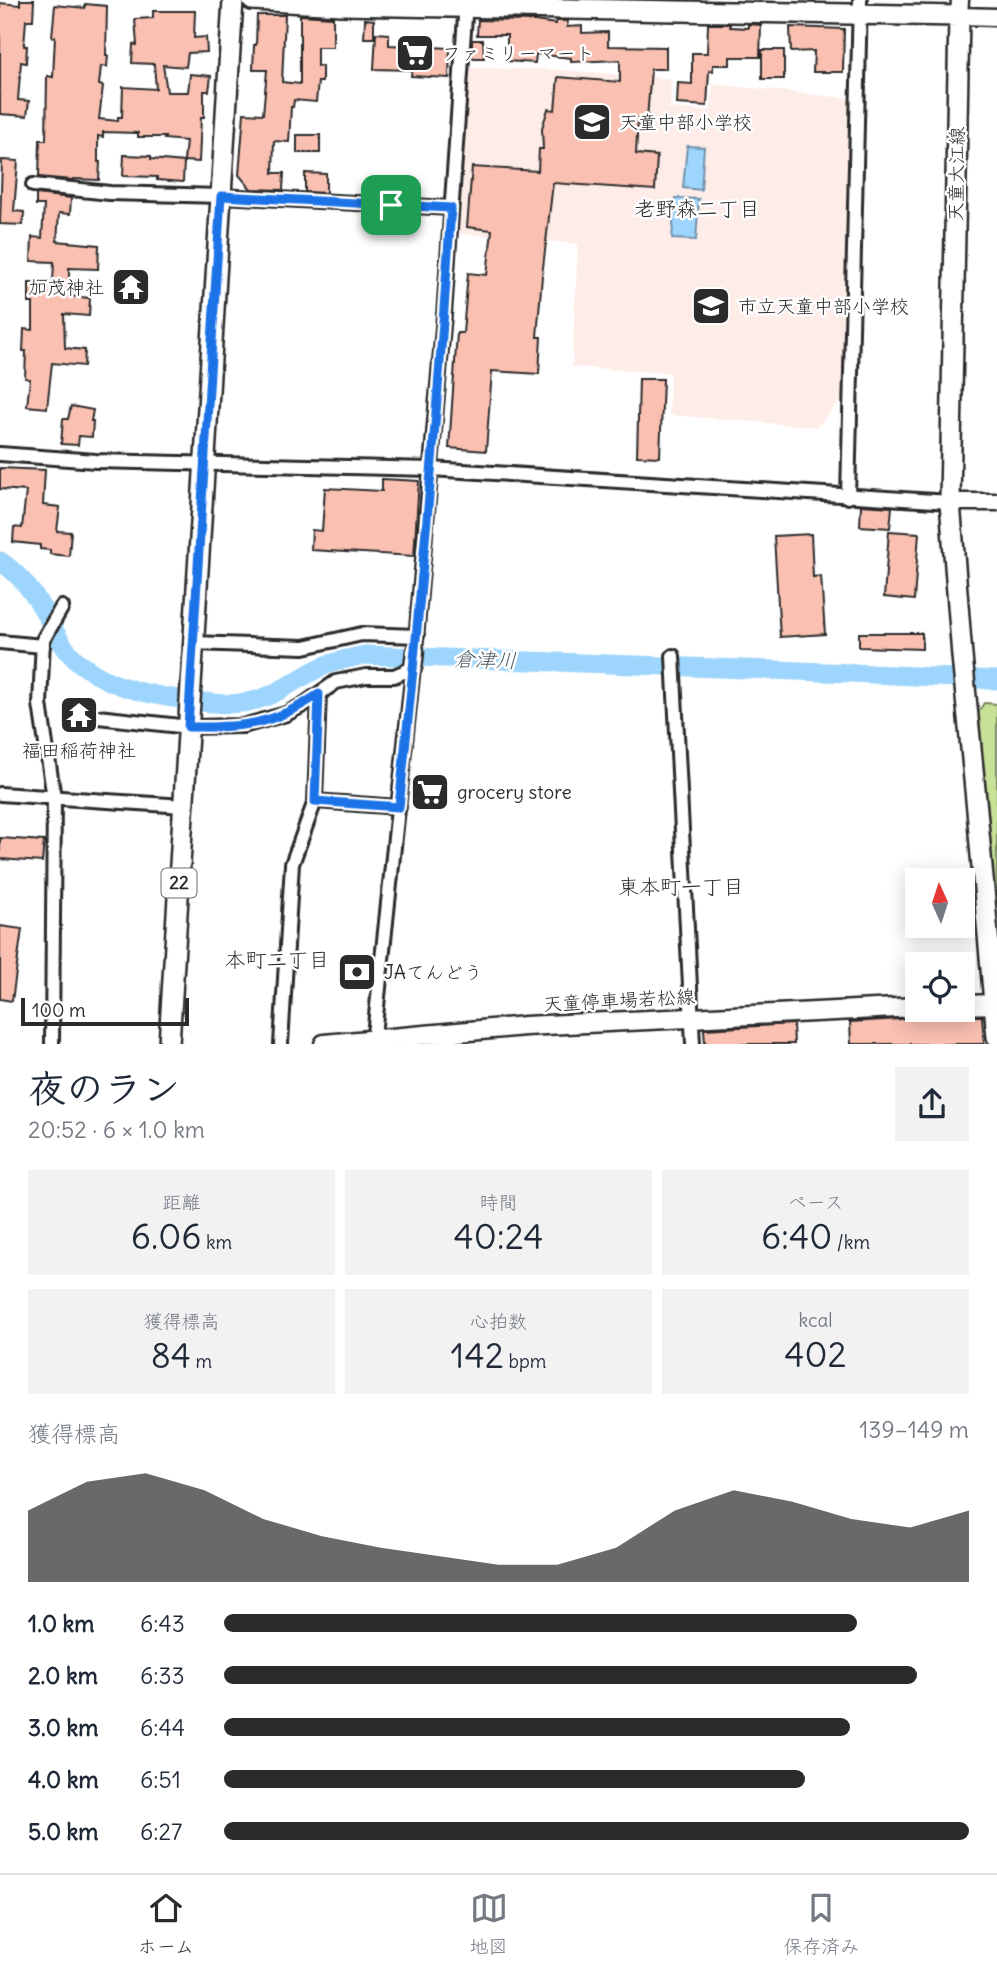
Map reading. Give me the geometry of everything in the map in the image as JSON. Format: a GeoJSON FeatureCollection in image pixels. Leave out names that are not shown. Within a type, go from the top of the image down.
{"type":"FeatureCollection","features":[{"type":"Feature","properties":{"kind":"main road","name":"22"},"geometry":{"type":"LineString","coordinates":[[169,1044],[233,0]]}},
{"type":"Feature","properties":{"kind":"main road"},"geometry":{"type":"LineString","coordinates":[[252,0],[341,5],[960,8]]}},
{"type":"Feature","properties":{"kind":"main road","name":"天童大江線"},"geometry":{"type":"LineString","coordinates":[[960,8],[950,502],[962,664],[997,1037]]}},
{"type":"Feature","properties":{"kind":"main road"},"geometry":{"type":"LineString","coordinates":[[975,1005],[995,1004]]}},
{"type":"Feature","properties":{"kind":"main road","name":"天童停車場若松線"},"geometry":{"type":"LineString","coordinates":[[324,1044],[373,1042],[525,1026],[905,1008]]}},
{"type":"Feature","properties":{"kind":"street"},"geometry":{"type":"LineString","coordinates":[[373,1042],[432,468],[466,4]]}},
{"type":"Feature","properties":{"kind":"street"},"geometry":{"type":"LineString","coordinates":[[848,497],[860,7]]}},
{"type":"Feature","properties":{"kind":"street"},"geometry":{"type":"LineString","coordinates":[[960,8],[997,17]]}},
{"type":"Feature","properties":{"kind":"street"},"geometry":{"type":"LineString","coordinates":[[33,184],[110,193],[451,208]]}},
{"type":"Feature","properties":{"kind":"street"},"geometry":{"type":"LineString","coordinates":[[0,454],[96,461],[432,468],[848,497],[997,502]]}},
{"type":"Feature","properties":{"kind":"street"},"geometry":{"type":"LineString","coordinates":[[52,1044],[54,798],[40,704],[43,643],[62,607]]}},
{"type":"Feature","properties":{"kind":"street"},"geometry":{"type":"LineString","coordinates":[[193,643],[304,647],[362,634],[416,643]]}},
{"type":"Feature","properties":{"kind":"street"},"geometry":{"type":"LineString","coordinates":[[0,642],[43,643]]}},
{"type":"Feature","properties":{"kind":"street"},"geometry":{"type":"LineString","coordinates":[[673,656],[693,1044]]}},
{"type":"Feature","properties":{"kind":"street"},"geometry":{"type":"LineString","coordinates":[[97,717],[228,728],[259,723],[286,714],[336,682],[366,676],[394,676],[413,668]]}},
{"type":"Feature","properties":{"kind":"street"},"geometry":{"type":"LineString","coordinates":[[281,1044],[292,864],[315,801],[319,694]]}},
{"type":"Feature","properties":{"kind":"street"},"geometry":{"type":"LineString","coordinates":[[0,794],[184,806]]}},
{"type":"Feature","properties":{"kind":"street"},"geometry":{"type":"LineString","coordinates":[[315,801],[399,807]]}},
{"type":"Feature","properties":{"kind":"shaded area","name":"市立天童中部小学校"},"geometry":{"type":"Polygon","coordinates":[[[468,68],[563,70],[671,79],[670,108],[711,111],[713,84],[854,99],[845,395],[817,427],[669,415],[670,373],[572,367],[578,244],[454,233],[468,68]]]}},
{"type":"Feature","properties":{"kind":"green space"},"geometry":{"type":"Polygon","coordinates":[[[984,703],[997,704],[997,903],[977,714],[984,703]]]}},
{"type":"Feature","properties":{"kind":"water"},"geometry":{"type":"Polygon","coordinates":[[[687,146],[704,147],[701,190],[683,188],[687,146]]]}},
{"type":"Feature","properties":{"kind":"water"},"geometry":{"type":"Polygon","coordinates":[[[675,198],[699,199],[696,240],[672,239],[675,198]]]}},
{"type":"Feature","properties":{"kind":"building"},"geometry":{"type":"Polygon","coordinates":[[[20,0],[34,0],[33,20],[26,20],[26,63],[21,62],[18,100],[29,101],[27,116],[0,114],[0,3],[20,5],[20,0]]]}},
{"type":"Feature","properties":{"kind":"building"},"geometry":{"type":"Polygon","coordinates":[[[85,4],[107,6],[108,55],[107,67],[101,66],[99,85],[103,86],[99,119],[118,121],[118,117],[122,117],[123,87],[156,89],[154,64],[132,63],[133,44],[137,45],[135,19],[153,18],[153,11],[195,11],[194,38],[206,37],[207,52],[188,53],[186,67],[163,65],[167,92],[188,92],[190,74],[211,76],[209,91],[204,91],[199,162],[184,161],[186,141],[164,139],[165,137],[138,137],[138,133],[103,132],[103,137],[98,136],[99,180],[39,177],[40,140],[46,140],[47,76],[53,77],[55,37],[52,37],[55,5],[85,8],[85,4]]]}},
{"type":"Feature","properties":{"kind":"building"},"geometry":{"type":"Polygon","coordinates":[[[257,15],[285,15],[282,82],[300,84],[300,15],[333,17],[333,47],[317,47],[317,66],[322,66],[322,82],[318,82],[316,102],[294,100],[291,107],[289,142],[274,141],[273,173],[284,173],[283,190],[251,189],[239,175],[244,113],[263,114],[267,70],[253,70],[257,15]]]}},
{"type":"Feature","properties":{"kind":"building"},"geometry":{"type":"Polygon","coordinates":[[[365,19],[374,20],[374,38],[364,38],[365,19]]]}},
{"type":"Feature","properties":{"kind":"building"},"geometry":{"type":"Polygon","coordinates":[[[478,20],[556,24],[556,21],[568,21],[567,27],[582,26],[582,33],[608,32],[608,46],[666,47],[666,69],[651,69],[647,119],[638,118],[636,154],[657,156],[655,190],[553,183],[537,337],[541,337],[539,374],[492,371],[486,451],[449,448],[457,333],[463,333],[468,273],[487,275],[492,230],[467,227],[472,167],[538,171],[539,149],[543,149],[542,128],[548,109],[555,110],[558,77],[620,82],[620,60],[571,62],[571,58],[536,54],[535,63],[507,61],[507,35],[477,35],[478,20]]]}},
{"type":"Feature","properties":{"kind":"building"},"geometry":{"type":"Polygon","coordinates":[[[708,24],[730,24],[730,27],[748,28],[748,24],[761,25],[760,57],[730,57],[730,65],[713,65],[713,71],[709,71],[707,106],[677,104],[678,83],[692,84],[692,53],[707,53],[708,24]]]}},
{"type":"Feature","properties":{"kind":"building"},"geometry":{"type":"Polygon","coordinates":[[[790,27],[844,29],[843,72],[813,72],[814,51],[791,52],[790,27]]]}},
{"type":"Feature","properties":{"kind":"building"},"geometry":{"type":"Polygon","coordinates":[[[376,33],[389,34],[389,45],[450,48],[449,78],[411,76],[412,70],[374,69],[376,33]]]}},
{"type":"Feature","properties":{"kind":"building"},"geometry":{"type":"Polygon","coordinates":[[[472,40],[483,40],[484,58],[472,58],[472,40]]]}},
{"type":"Feature","properties":{"kind":"building"},"geometry":{"type":"Polygon","coordinates":[[[762,50],[784,50],[784,79],[762,79],[762,50]]]}},
{"type":"Feature","properties":{"kind":"building"},"geometry":{"type":"Polygon","coordinates":[[[297,135],[320,135],[320,153],[297,153],[297,135]]]}},
{"type":"Feature","properties":{"kind":"building"},"geometry":{"type":"Polygon","coordinates":[[[124,155],[151,156],[151,159],[184,162],[183,182],[157,180],[157,177],[123,176],[124,155]]]}},
{"type":"Feature","properties":{"kind":"building"},"geometry":{"type":"Polygon","coordinates":[[[2,160],[18,161],[14,211],[24,212],[23,225],[0,224],[2,160]]]}},
{"type":"Feature","properties":{"kind":"building"},"geometry":{"type":"Polygon","coordinates":[[[305,173],[326,174],[326,193],[305,192],[305,173]]]}},
{"type":"Feature","properties":{"kind":"building"},"geometry":{"type":"Polygon","coordinates":[[[36,194],[71,198],[70,214],[59,213],[57,241],[99,245],[98,269],[69,268],[69,296],[90,298],[89,316],[64,314],[65,348],[85,350],[84,366],[52,363],[47,408],[27,406],[30,379],[25,378],[26,351],[23,351],[24,329],[33,330],[33,303],[29,303],[29,283],[53,283],[54,262],[31,261],[32,237],[42,238],[44,205],[36,205],[36,194]]]}},
{"type":"Feature","properties":{"kind":"building"},"geometry":{"type":"Polygon","coordinates":[[[639,379],[663,379],[660,457],[637,456],[639,379]]]}},
{"type":"Feature","properties":{"kind":"building"},"geometry":{"type":"Polygon","coordinates":[[[71,406],[93,410],[92,437],[79,436],[78,445],[61,444],[63,419],[68,419],[71,406]]]}},
{"type":"Feature","properties":{"kind":"building"},"geometry":{"type":"Polygon","coordinates":[[[0,468],[45,470],[43,505],[60,507],[57,531],[71,532],[69,556],[50,554],[50,550],[40,549],[40,545],[13,542],[14,527],[22,528],[26,491],[0,489],[0,468]]]}},
{"type":"Feature","properties":{"kind":"building"},"geometry":{"type":"Polygon","coordinates":[[[382,479],[419,481],[414,556],[311,550],[312,530],[322,531],[325,488],[382,491],[382,479]]]}},
{"type":"Feature","properties":{"kind":"building"},"geometry":{"type":"Polygon","coordinates":[[[861,505],[892,507],[890,528],[860,526],[861,505]]]}},
{"type":"Feature","properties":{"kind":"building"},"geometry":{"type":"Polygon","coordinates":[[[889,531],[919,533],[914,600],[884,597],[889,531]]]}},
{"type":"Feature","properties":{"kind":"building"},"geometry":{"type":"Polygon","coordinates":[[[811,534],[813,577],[821,576],[825,634],[780,637],[774,536],[811,534]]]}},
{"type":"Feature","properties":{"kind":"building"},"geometry":{"type":"Polygon","coordinates":[[[859,633],[922,633],[922,649],[859,647],[859,633]]]}},
{"type":"Feature","properties":{"kind":"building"},"geometry":{"type":"Polygon","coordinates":[[[0,838],[44,841],[42,862],[0,859],[0,838]]]}},
{"type":"Feature","properties":{"kind":"building"},"geometry":{"type":"Polygon","coordinates":[[[0,926],[22,929],[12,1001],[0,999],[0,926]]]}},
{"type":"Feature","properties":{"kind":"building"},"geometry":{"type":"Polygon","coordinates":[[[975,1016],[982,1016],[984,1044],[851,1044],[850,1022],[905,1019],[905,1022],[975,1022],[975,1016]]]}},
{"type":"Feature","properties":{"kind":"building"},"geometry":{"type":"Polygon","coordinates":[[[793,1024],[794,1044],[705,1044],[704,1029],[793,1024]]]}},
{"type":"Feature","properties":{"kind":"waterway","name":"倉津川"},"geometry":{"type":"LineString","coordinates":[[0,561],[29,588],[62,643],[83,666],[127,688],[193,701],[230,704],[261,699],[325,666],[365,655],[997,680]]}},
{"type":"Feature","properties":{"kind":"place","name":"ファミリーマート"},"geometry":{"type":"Point","coordinates":[415,53]}},
{"type":"Feature","properties":{"kind":"place","name":"天童中部小学校"},"geometry":{"type":"Point","coordinates":[592,122]}},
{"type":"Feature","properties":{"kind":"place","name":"加茂神社"},"geometry":{"type":"Point","coordinates":[131,287]}},
{"type":"Feature","properties":{"kind":"place","name":"市立天童中部小学校"},"geometry":{"type":"Point","coordinates":[711,306]}},
{"type":"Feature","properties":{"kind":"place","name":"福田稲荷神社"},"geometry":{"type":"Point","coordinates":[79,715]}},
{"type":"Feature","properties":{"kind":"place","name":"grocery store"},"geometry":{"type":"Point","coordinates":[430,792]}},
{"type":"Feature","properties":{"kind":"place","name":"JAてんどう"},"geometry":{"type":"Point","coordinates":[357,972]}},
{"type":"Feature","properties":{"kind":"district","name":"老野森二丁目"},"geometry":{"type":"Point","coordinates":[697,209]}},
{"type":"Feature","properties":{"kind":"district","name":"東本町一丁目"},"geometry":{"type":"Point","coordinates":[681,887]}},
{"type":"Feature","properties":{"kind":"district","name":"本町二丁目"},"geometry":{"type":"Point","coordinates":[277,960]}},
{"type":"Feature","properties":{"kind":"route"},"geometry":{"type":"LineString","coordinates":[[221,196],[391,205],[451,208],[432,468],[399,807],[315,801],[319,694],[286,714],[259,723],[228,728],[188,727],[221,196]]}}]}
